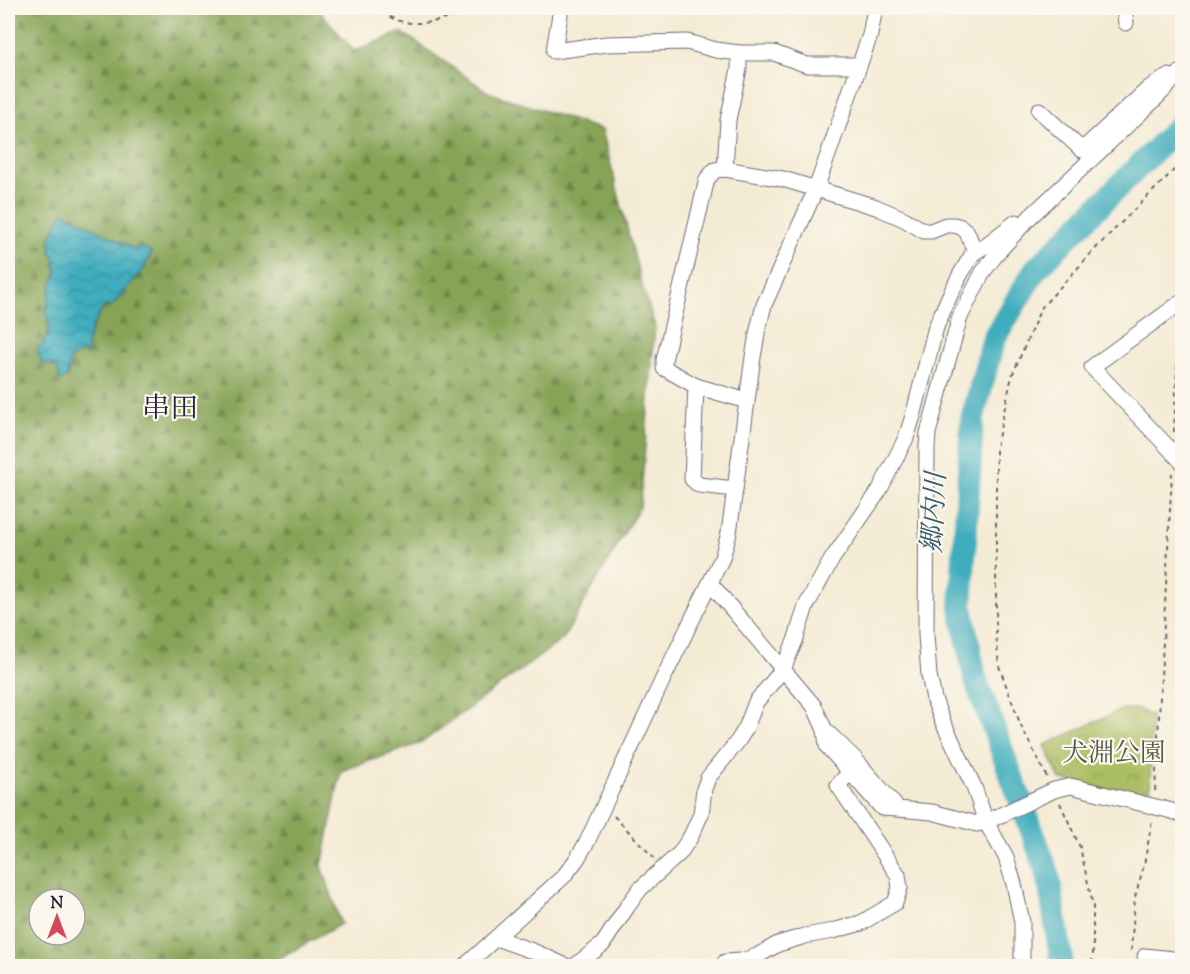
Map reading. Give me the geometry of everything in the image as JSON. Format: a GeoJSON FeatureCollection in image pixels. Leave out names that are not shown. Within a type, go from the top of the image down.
{"type":"FeatureCollection","features":[{"type":"Feature","properties":{"kind":"street"},"geometry":{"type":"LineString","coordinates":[[561,8],[554,51],[607,44],[687,42],[716,50],[739,53],[774,53],[807,65],[859,65]]}},
{"type":"Feature","properties":{"kind":"street"},"geometry":{"type":"LineString","coordinates":[[465,966],[564,876],[577,859],[722,558],[729,533],[758,329],[764,305],[816,189],[870,35],[875,8]]}},
{"type":"Feature","properties":{"kind":"street"},"geometry":{"type":"LineString","coordinates":[[725,169],[728,120],[739,69],[739,53]]}},
{"type":"Feature","properties":{"kind":"street"},"geometry":{"type":"LineString","coordinates":[[1022,966],[1022,922],[1006,856],[941,718],[929,675],[926,635],[927,447],[931,421],[960,317],[983,272],[998,252],[1149,88],[1182,71]]}},
{"type":"Feature","properties":{"kind":"street"},"geometry":{"type":"LineString","coordinates":[[1039,110],[1082,150],[1100,142]]}},
{"type":"Feature","properties":{"kind":"street"},"geometry":{"type":"LineString","coordinates":[[747,401],[696,386],[664,368],[707,179],[715,170],[725,169],[783,179],[876,207],[924,231],[931,231],[946,225],[961,226],[967,232],[975,252]]}},
{"type":"Feature","properties":{"kind":"street"},"geometry":{"type":"LineString","coordinates":[[575,966],[603,944],[640,890],[680,853],[691,836],[701,814],[704,789],[708,778],[738,741],[746,728],[756,702],[783,669],[806,606],[832,559],[879,491],[906,438],[936,327],[952,290],[973,253],[1024,215],[1036,211]]}},
{"type":"Feature","properties":{"kind":"street"},"geometry":{"type":"LineString","coordinates":[[1178,457],[1092,367],[1180,303]]}},
{"type":"Feature","properties":{"kind":"street"},"geometry":{"type":"LineString","coordinates":[[696,386],[693,479],[699,485],[735,489]]}},
{"type":"Feature","properties":{"kind":"street"},"geometry":{"type":"LineString","coordinates":[[710,583],[814,706],[825,730],[827,746],[882,807],[932,812],[977,824],[989,821],[1054,790],[1071,786],[1182,814]]}},
{"type":"Feature","properties":{"kind":"street"},"geometry":{"type":"LineString","coordinates":[[825,730],[855,759],[898,809]]}},
{"type":"Feature","properties":{"kind":"street"},"geometry":{"type":"LineString","coordinates":[[725,962],[741,961],[757,956],[778,944],[861,923],[895,903],[900,888],[898,875],[838,785],[850,772]]}},
{"type":"Feature","properties":{"kind":"street"},"geometry":{"type":"LineString","coordinates":[[496,938],[536,952],[566,966]]}},
{"type":"Feature","properties":{"kind":"street"},"geometry":{"type":"LineString","coordinates":[[1136,956],[1182,960]]}},
{"type":"Feature","properties":{"kind":"path"},"geometry":{"type":"LineString","coordinates":[[374,8],[396,20],[406,22],[434,21],[487,8]]}},
{"type":"Feature","properties":{"kind":"path"},"geometry":{"type":"LineString","coordinates":[[1091,966],[1093,906],[1080,847],[1021,726],[999,666],[996,634],[996,447],[1012,376],[1041,308],[1097,247],[1182,162]]}},
{"type":"Feature","properties":{"kind":"path"},"geometry":{"type":"LineString","coordinates":[[1130,966],[1136,956],[1135,897],[1144,865],[1154,806],[1178,457],[1182,258]]}},
{"type":"Feature","properties":{"kind":"path"},"geometry":{"type":"LineString","coordinates":[[604,806],[653,856],[662,869]]}},
{"type":"Feature","properties":{"kind":"green space"},"geometry":{"type":"Polygon","coordinates":[[[8,8],[317,8],[354,51],[402,32],[488,92],[602,130],[640,279],[655,326],[640,506],[563,639],[421,743],[341,771],[322,866],[341,924],[266,966],[8,966],[8,8]],[[137,250],[54,256],[57,273],[50,289],[47,311],[49,331],[44,343],[37,349],[49,364],[67,378],[70,360],[79,353],[87,354],[87,342],[92,327],[103,308],[114,304],[126,290],[137,250]]]}},
{"type":"Feature","properties":{"kind":"green space","name":"犬淵公園"},"geometry":{"type":"Polygon","coordinates":[[[1123,709],[1138,709],[1151,716],[1150,801],[1060,779],[1045,745],[1123,709]]]}},
{"type":"Feature","properties":{"kind":"green space"},"geometry":{"type":"Polygon","coordinates":[[[780,958],[865,964],[866,966],[748,966],[780,958]]]}},
{"type":"Feature","properties":{"kind":"water"},"geometry":{"type":"Polygon","coordinates":[[[63,212],[136,250],[139,246],[152,252],[145,267],[114,304],[103,308],[92,327],[87,342],[87,354],[79,353],[70,360],[67,378],[60,380],[57,368],[49,364],[42,364],[37,349],[44,343],[49,331],[47,311],[50,289],[57,272],[54,256],[51,253],[50,239],[63,212]]]}},
{"type":"Feature","properties":{"kind":"waterway","name":"郷内川"},"geometry":{"type":"LineString","coordinates":[[1059,966],[1061,957],[1048,874],[975,678],[961,607],[972,420],[994,338],[1035,270],[1182,123]]}},
{"type":"Feature","properties":{"kind":"district","name":"串田"},"geometry":{"type":"Point","coordinates":[170,410]}}]}
